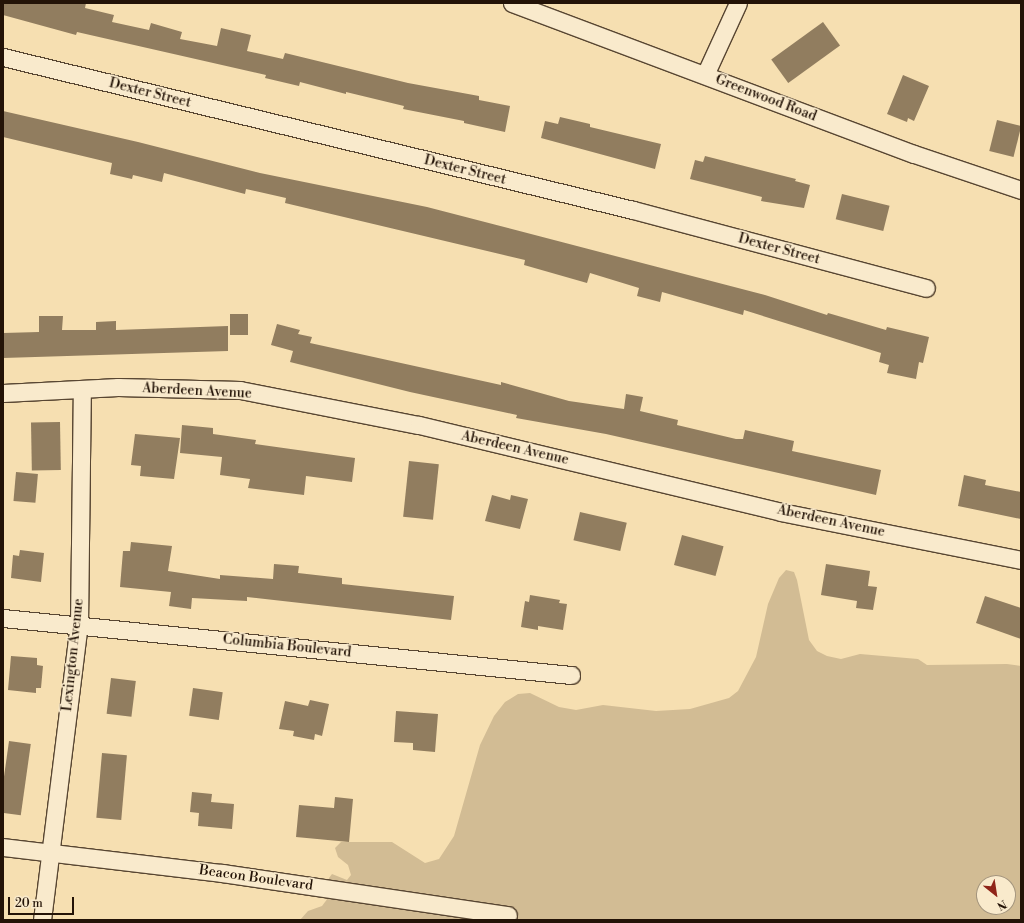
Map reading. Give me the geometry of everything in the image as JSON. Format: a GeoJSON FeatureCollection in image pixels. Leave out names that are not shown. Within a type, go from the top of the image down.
{"type":"FeatureCollection","features":[{"type":"Feature","properties":{"kind":"street","name":"Greenwood Road"},"geometry":{"type":"LineString","coordinates":[[512,3],[914,154],[1021,190]]}},
{"type":"Feature","properties":{"kind":"street"},"geometry":{"type":"LineString","coordinates":[[705,75],[738,3]]}},
{"type":"Feature","properties":{"kind":"street","name":"Dexter Street"},"geometry":{"type":"LineString","coordinates":[[3,57],[634,210],[926,288]]}},
{"type":"Feature","properties":{"kind":"street","name":"Aberdeen Avenue"},"geometry":{"type":"LineString","coordinates":[[3,393],[118,387],[240,390],[419,425],[781,512],[1021,560]]}},
{"type":"Feature","properties":{"kind":"street","name":"Lexington Avenue"},"geometry":{"type":"LineString","coordinates":[[42,920],[49,852],[79,625],[82,389]]}},
{"type":"Feature","properties":{"kind":"street","name":"Columbia Boulevard"},"geometry":{"type":"LineString","coordinates":[[3,618],[571,676]]}},
{"type":"Feature","properties":{"kind":"street","name":"Beacon Boulevard"},"geometry":{"type":"LineString","coordinates":[[3,847],[206,871],[508,915]]}},
{"type":"Feature","properties":{"kind":"shaded area"},"geometry":{"type":"Polygon","coordinates":[[[786,570],[794,572],[797,580],[809,640],[817,651],[827,656],[841,659],[860,654],[918,659],[927,665],[1007,664],[1021,666],[1021,920],[300,920],[308,911],[322,906],[328,898],[329,878],[332,874],[347,880],[351,875],[348,865],[338,857],[335,848],[341,842],[392,842],[425,863],[439,859],[454,836],[480,745],[494,716],[505,702],[518,694],[530,693],[559,707],[576,710],[603,705],[656,711],[690,709],[729,698],[738,691],[756,657],[768,604],[779,578],[786,570]]]}},
{"type":"Feature","properties":{"kind":"building"},"geometry":{"type":"Polygon","coordinates":[[[3,3],[86,3],[85,8],[114,15],[112,22],[149,30],[151,23],[182,32],[180,39],[217,46],[221,28],[251,35],[247,51],[283,59],[285,53],[408,83],[479,96],[479,100],[510,106],[505,132],[464,123],[464,121],[403,109],[404,106],[346,92],[346,94],[300,82],[299,86],[265,78],[266,75],[77,32],[76,35],[3,15],[3,3]]]}},
{"type":"Feature","properties":{"kind":"building"},"geometry":{"type":"Polygon","coordinates":[[[823,22],[840,45],[788,83],[771,60],[823,22]]]}},
{"type":"Feature","properties":{"kind":"building"},"geometry":{"type":"Polygon","coordinates":[[[903,75],[929,86],[914,121],[908,118],[907,122],[887,114],[903,75]]]}},
{"type":"Feature","properties":{"kind":"building"},"geometry":{"type":"Polygon","coordinates":[[[3,111],[138,142],[260,173],[427,207],[765,295],[827,315],[828,313],[886,330],[887,327],[929,337],[923,363],[919,362],[916,379],[887,373],[889,365],[879,362],[881,353],[744,310],[743,315],[662,292],[660,302],[637,296],[639,288],[590,273],[587,283],[524,265],[525,260],[285,203],[286,198],[246,189],[245,194],[164,173],[162,182],[133,175],[132,179],[110,174],[112,163],[3,137],[3,111]]]}},
{"type":"Feature","properties":{"kind":"building"},"geometry":{"type":"Polygon","coordinates":[[[560,117],[590,124],[590,127],[661,144],[655,169],[541,138],[545,121],[558,124],[560,117]]]}},
{"type":"Feature","properties":{"kind":"building"},"geometry":{"type":"Polygon","coordinates":[[[997,120],[1021,126],[1014,157],[989,151],[997,120]]]}},
{"type":"Feature","properties":{"kind":"building"},"geometry":{"type":"Polygon","coordinates":[[[705,156],[796,179],[795,181],[810,185],[804,208],[761,201],[762,197],[690,179],[695,160],[703,162],[705,156]]]}},
{"type":"Feature","properties":{"kind":"building"},"geometry":{"type":"Polygon","coordinates":[[[842,194],[890,206],[883,231],[836,219],[842,194]]]}},
{"type":"Feature","properties":{"kind":"building"},"geometry":{"type":"Polygon","coordinates":[[[230,314],[248,314],[248,335],[230,335],[230,314]]]}},
{"type":"Feature","properties":{"kind":"building"},"geometry":{"type":"Polygon","coordinates":[[[39,316],[63,316],[62,330],[96,330],[96,322],[116,321],[116,330],[228,326],[228,351],[3,358],[3,333],[39,332],[39,316]]]}},
{"type":"Feature","properties":{"kind":"building"},"geometry":{"type":"Polygon","coordinates":[[[277,324],[300,330],[298,334],[312,337],[310,343],[501,385],[501,382],[569,401],[624,409],[626,394],[643,397],[640,411],[678,420],[677,425],[736,439],[743,439],[745,430],[794,441],[792,451],[881,470],[876,495],[606,434],[516,418],[517,415],[410,392],[290,362],[293,351],[271,345],[277,324]]]}},
{"type":"Feature","properties":{"kind":"building"},"geometry":{"type":"Polygon","coordinates":[[[60,422],[61,470],[32,470],[31,423],[60,422]]]}},
{"type":"Feature","properties":{"kind":"building"},"geometry":{"type":"Polygon","coordinates":[[[182,425],[213,428],[213,434],[256,440],[255,444],[355,458],[352,482],[306,476],[304,495],[248,488],[250,479],[220,475],[222,457],[180,453],[182,425]]]}},
{"type":"Feature","properties":{"kind":"building"},"geometry":{"type":"Polygon","coordinates":[[[135,434],[180,438],[174,479],[140,476],[141,466],[131,465],[135,434]]]}},
{"type":"Feature","properties":{"kind":"building"},"geometry":{"type":"Polygon","coordinates":[[[409,461],[439,464],[433,520],[403,517],[409,461]]]}},
{"type":"Feature","properties":{"kind":"building"},"geometry":{"type":"Polygon","coordinates":[[[16,472],[38,474],[35,503],[13,501],[16,472]]]}},
{"type":"Feature","properties":{"kind":"building"},"geometry":{"type":"Polygon","coordinates":[[[964,475],[986,480],[985,485],[1021,492],[1021,519],[958,506],[964,475]]]}},
{"type":"Feature","properties":{"kind":"building"},"geometry":{"type":"Polygon","coordinates":[[[492,495],[510,500],[511,495],[528,499],[520,529],[485,521],[492,495]]]}},
{"type":"Feature","properties":{"kind":"building"},"geometry":{"type":"Polygon","coordinates":[[[580,512],[627,523],[620,551],[573,540],[580,512]]]}},
{"type":"Feature","properties":{"kind":"building"},"geometry":{"type":"Polygon","coordinates":[[[682,535],[724,546],[716,576],[674,565],[682,535]]]}},
{"type":"Feature","properties":{"kind":"building"},"geometry":{"type":"Polygon","coordinates":[[[131,542],[172,546],[168,571],[220,579],[220,575],[273,579],[274,564],[299,566],[298,573],[342,578],[342,584],[454,596],[451,620],[247,597],[247,601],[192,598],[191,609],[169,606],[171,592],[120,587],[123,551],[130,551],[131,542]]]}},
{"type":"Feature","properties":{"kind":"building"},"geometry":{"type":"Polygon","coordinates":[[[20,550],[44,553],[41,582],[11,578],[13,555],[19,556],[20,550]]]}},
{"type":"Feature","properties":{"kind":"building"},"geometry":{"type":"Polygon","coordinates":[[[826,564],[870,571],[868,586],[877,587],[873,610],[856,608],[857,601],[821,595],[826,564]]]}},
{"type":"Feature","properties":{"kind":"building"},"geometry":{"type":"Polygon","coordinates":[[[530,595],[560,600],[559,603],[567,604],[563,630],[538,626],[538,630],[521,627],[525,601],[529,602],[530,595]]]}},
{"type":"Feature","properties":{"kind":"building"},"geometry":{"type":"Polygon","coordinates":[[[985,596],[1021,608],[1021,639],[976,623],[985,596]]]}},
{"type":"Feature","properties":{"kind":"building"},"geometry":{"type":"Polygon","coordinates":[[[11,656],[37,658],[37,665],[43,666],[41,688],[36,688],[36,693],[8,690],[11,656]]]}},
{"type":"Feature","properties":{"kind":"building"},"geometry":{"type":"Polygon","coordinates":[[[111,678],[136,681],[131,717],[107,714],[111,678]]]}},
{"type":"Feature","properties":{"kind":"building"},"geometry":{"type":"Polygon","coordinates":[[[193,688],[223,692],[219,720],[189,716],[193,688]]]}},
{"type":"Feature","properties":{"kind":"building"},"geometry":{"type":"Polygon","coordinates":[[[310,700],[329,704],[322,736],[315,734],[314,740],[293,736],[294,731],[279,729],[285,701],[308,706],[310,700]]]}},
{"type":"Feature","properties":{"kind":"building"},"geometry":{"type":"Polygon","coordinates":[[[396,711],[438,714],[435,752],[413,750],[413,743],[394,742],[396,711]]]}},
{"type":"Feature","properties":{"kind":"building"},"geometry":{"type":"Polygon","coordinates":[[[9,741],[31,744],[21,815],[3,813],[3,784],[9,741]]]}},
{"type":"Feature","properties":{"kind":"building"},"geometry":{"type":"Polygon","coordinates":[[[102,753],[127,755],[121,820],[96,818],[102,753]]]}},
{"type":"Feature","properties":{"kind":"building"},"geometry":{"type":"Polygon","coordinates":[[[192,792],[212,794],[211,802],[234,804],[232,829],[198,826],[199,813],[190,812],[192,792]]]}},
{"type":"Feature","properties":{"kind":"building"},"geometry":{"type":"Polygon","coordinates":[[[335,797],[353,799],[349,842],[296,837],[299,805],[334,808],[335,797]]]}}]}
